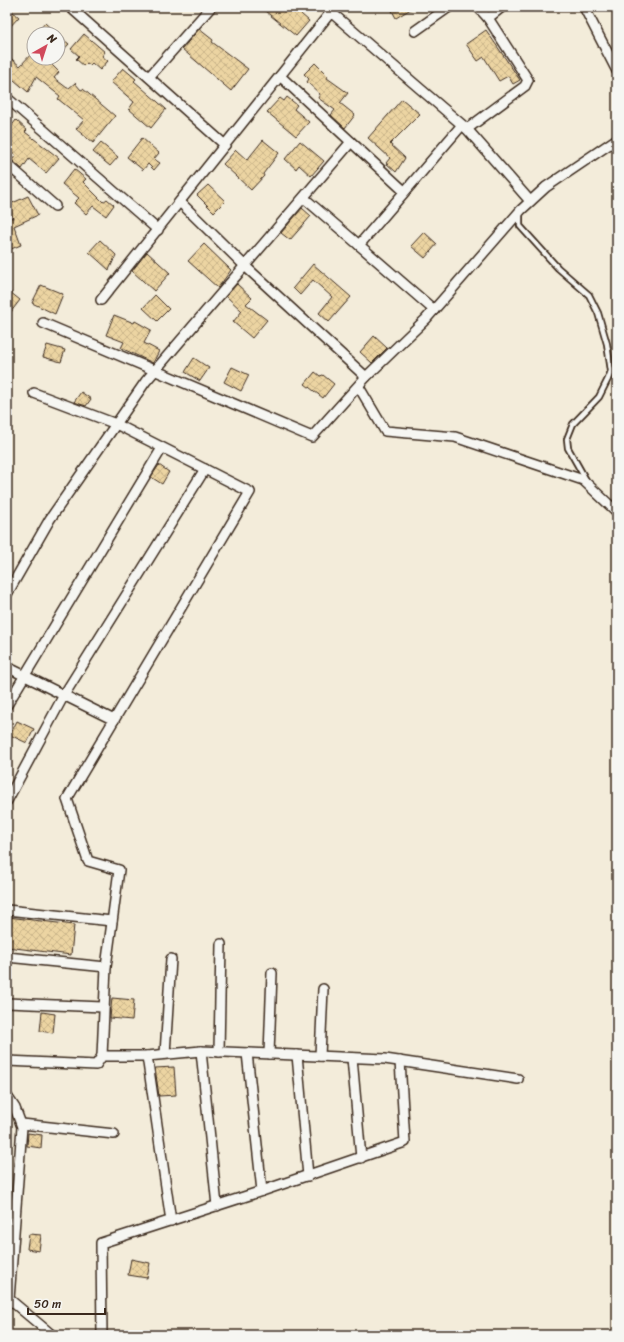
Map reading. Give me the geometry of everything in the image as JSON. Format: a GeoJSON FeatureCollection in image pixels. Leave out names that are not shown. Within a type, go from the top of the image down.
{"type":"FeatureCollection","features":[{"type":"Feature","properties":{"kind":"street"},"geometry":{"type":"LineString","coordinates":[[70,7],[225,145]]}},
{"type":"Feature","properties":{"kind":"street"},"geometry":{"type":"LineString","coordinates":[[149,78],[211,7]]}},
{"type":"Feature","properties":{"kind":"street"},"geometry":{"type":"LineString","coordinates":[[415,31],[449,7]]}},
{"type":"Feature","properties":{"kind":"street"},"geometry":{"type":"LineString","coordinates":[[359,245],[404,191],[465,127],[525,86],[528,80],[488,18],[478,7]]}},
{"type":"Feature","properties":{"kind":"street"},"geometry":{"type":"LineString","coordinates":[[488,18],[502,7]]}},
{"type":"Feature","properties":{"kind":"street"},"geometry":{"type":"LineString","coordinates":[[584,7],[617,71]]}},
{"type":"Feature","properties":{"kind":"street"},"geometry":{"type":"LineString","coordinates":[[101,300],[280,76],[330,9],[465,127],[530,201]]}},
{"type":"Feature","properties":{"kind":"street"},"geometry":{"type":"LineString","coordinates":[[280,76],[404,191]]}},
{"type":"Feature","properties":{"kind":"street"},"geometry":{"type":"LineString","coordinates":[[7,98],[158,230]]}},
{"type":"Feature","properties":{"kind":"street"},"geometry":{"type":"LineString","coordinates":[[43,323],[312,437],[359,387],[366,377],[434,310],[530,201],[546,187],[617,139]]}},
{"type":"Feature","properties":{"kind":"street"},"geometry":{"type":"LineString","coordinates":[[7,594],[50,519],[155,371],[246,267],[351,142]]}},
{"type":"Feature","properties":{"kind":"street"},"geometry":{"type":"LineString","coordinates":[[7,164],[55,206]]}},
{"type":"Feature","properties":{"kind":"street"},"geometry":{"type":"LineString","coordinates":[[304,198],[434,310]]}},
{"type":"Feature","properties":{"kind":"street"},"geometry":{"type":"LineString","coordinates":[[180,202],[246,267],[366,377]]}},
{"type":"Feature","properties":{"kind":"street"},"geometry":{"type":"LineString","coordinates":[[359,387],[385,431],[455,437],[586,481],[617,512]]}},
{"type":"Feature","properties":{"kind":"street"},"geometry":{"type":"LineString","coordinates":[[7,1061],[96,1065],[102,1056],[103,1007],[106,967],[119,870],[87,860],[67,799],[250,492],[116,424],[34,393]]}},
{"type":"Feature","properties":{"kind":"street"},"geometry":{"type":"LineString","coordinates":[[7,705],[26,676],[162,448]]}},
{"type":"Feature","properties":{"kind":"street"},"geometry":{"type":"LineString","coordinates":[[7,801],[64,695],[205,469]]}},
{"type":"Feature","properties":{"kind":"street"},"geometry":{"type":"LineString","coordinates":[[7,667],[114,720]]}},
{"type":"Feature","properties":{"kind":"street"},"geometry":{"type":"LineString","coordinates":[[7,910],[112,921]]}},
{"type":"Feature","properties":{"kind":"street"},"geometry":{"type":"LineString","coordinates":[[219,1052],[222,944]]}},
{"type":"Feature","properties":{"kind":"street"},"geometry":{"type":"LineString","coordinates":[[7,957],[106,967]]}},
{"type":"Feature","properties":{"kind":"street"},"geometry":{"type":"LineString","coordinates":[[165,1054],[171,959]]}},
{"type":"Feature","properties":{"kind":"street"},"geometry":{"type":"LineString","coordinates":[[269,1054],[272,973]]}},
{"type":"Feature","properties":{"kind":"street"},"geometry":{"type":"LineString","coordinates":[[320,1056],[323,989]]}},
{"type":"Feature","properties":{"kind":"street"},"geometry":{"type":"LineString","coordinates":[[7,1003],[103,1007]]}},
{"type":"Feature","properties":{"kind":"street"},"geometry":{"type":"LineString","coordinates":[[201,1051],[218,1206]]}},
{"type":"Feature","properties":{"kind":"street"},"geometry":{"type":"LineString","coordinates":[[102,1056],[147,1056],[201,1051],[320,1056],[400,1062],[518,1079]]}},
{"type":"Feature","properties":{"kind":"street"},"geometry":{"type":"LineString","coordinates":[[247,1053],[262,1191]]}},
{"type":"Feature","properties":{"kind":"street"},"geometry":{"type":"LineString","coordinates":[[296,1055],[308,1176]]}},
{"type":"Feature","properties":{"kind":"street"},"geometry":{"type":"LineString","coordinates":[[147,1056],[171,1221]]}},
{"type":"Feature","properties":{"kind":"street"},"geometry":{"type":"LineString","coordinates":[[352,1058],[361,1158]]}},
{"type":"Feature","properties":{"kind":"street"},"geometry":{"type":"LineString","coordinates":[[102,1335],[101,1243],[218,1206],[405,1142],[400,1062]]}},
{"type":"Feature","properties":{"kind":"street"},"geometry":{"type":"LineString","coordinates":[[7,1096],[16,1108],[22,1124],[9,1262],[9,1299],[52,1335]]}},
{"type":"Feature","properties":{"kind":"street"},"geometry":{"type":"LineString","coordinates":[[22,1124],[114,1134]]}},
{"type":"Feature","properties":{"kind":"lane"},"geometry":{"type":"LineString","coordinates":[[521,210],[519,225],[558,268],[591,298],[598,313],[607,344],[610,367],[608,379],[599,397],[573,424],[567,439],[568,448],[586,481]]}},
{"type":"Feature","properties":{"kind":"building"},"geometry":{"type":"Polygon","coordinates":[[[7,7],[19,17],[7,30],[7,7]]]}},
{"type":"Feature","properties":{"kind":"building"},"geometry":{"type":"Polygon","coordinates":[[[260,7],[293,7],[309,21],[296,36],[260,7]]]}},
{"type":"Feature","properties":{"kind":"building"},"geometry":{"type":"Polygon","coordinates":[[[390,7],[414,7],[396,18],[390,7]]]}},
{"type":"Feature","properties":{"kind":"building"},"geometry":{"type":"Polygon","coordinates":[[[199,29],[213,40],[212,42],[248,69],[231,91],[182,49],[199,29]]]}},
{"type":"Feature","properties":{"kind":"building"},"geometry":{"type":"Polygon","coordinates":[[[486,30],[520,80],[513,84],[508,76],[499,81],[484,57],[478,61],[466,44],[486,30]]]}},
{"type":"Feature","properties":{"kind":"building"},"geometry":{"type":"Polygon","coordinates":[[[84,34],[105,52],[102,56],[108,61],[100,70],[92,63],[90,65],[87,63],[84,66],[76,59],[79,56],[71,49],[84,34]]]}},
{"type":"Feature","properties":{"kind":"building"},"geometry":{"type":"Polygon","coordinates":[[[7,55],[20,66],[26,60],[26,66],[53,66],[59,72],[54,78],[67,88],[75,83],[81,90],[83,89],[115,116],[93,143],[76,129],[84,120],[58,99],[60,96],[36,77],[28,92],[7,74],[7,55]]]}},
{"type":"Feature","properties":{"kind":"building"},"geometry":{"type":"Polygon","coordinates":[[[315,63],[328,76],[327,78],[348,93],[340,103],[355,115],[345,128],[331,115],[335,110],[318,98],[320,94],[307,82],[309,79],[304,74],[315,63]]]}},
{"type":"Feature","properties":{"kind":"building"},"geometry":{"type":"Polygon","coordinates":[[[123,68],[136,79],[134,81],[166,109],[151,128],[129,109],[134,102],[111,82],[123,68]]]}},
{"type":"Feature","properties":{"kind":"building"},"geometry":{"type":"Polygon","coordinates":[[[287,97],[297,105],[294,109],[309,122],[296,136],[267,112],[280,98],[284,101],[287,97]]]}},
{"type":"Feature","properties":{"kind":"building"},"geometry":{"type":"Polygon","coordinates":[[[402,99],[420,114],[390,144],[405,158],[396,172],[386,163],[390,158],[368,138],[402,99]]]}},
{"type":"Feature","properties":{"kind":"building"},"geometry":{"type":"Polygon","coordinates":[[[16,120],[27,130],[25,132],[59,158],[46,173],[29,159],[22,169],[12,160],[16,155],[7,148],[7,132],[16,120]]]}},
{"type":"Feature","properties":{"kind":"building"},"geometry":{"type":"Polygon","coordinates":[[[142,138],[159,153],[154,159],[160,163],[154,170],[148,164],[143,170],[127,157],[142,138]]]}},
{"type":"Feature","properties":{"kind":"building"},"geometry":{"type":"Polygon","coordinates":[[[263,140],[279,153],[263,174],[264,176],[251,190],[223,164],[236,150],[247,160],[263,140]]]}},
{"type":"Feature","properties":{"kind":"building"},"geometry":{"type":"Polygon","coordinates":[[[300,141],[324,161],[311,176],[299,165],[296,169],[285,159],[300,141]]]}},
{"type":"Feature","properties":{"kind":"building"},"geometry":{"type":"Polygon","coordinates":[[[101,143],[118,157],[110,166],[93,152],[101,143]]]}},
{"type":"Feature","properties":{"kind":"building"},"geometry":{"type":"Polygon","coordinates":[[[74,169],[86,179],[83,182],[103,202],[107,199],[114,205],[106,216],[93,206],[86,214],[74,203],[79,198],[62,184],[74,169]]]}},
{"type":"Feature","properties":{"kind":"building"},"geometry":{"type":"Polygon","coordinates":[[[208,185],[225,201],[214,212],[197,195],[208,185]]]}},
{"type":"Feature","properties":{"kind":"building"},"geometry":{"type":"Polygon","coordinates":[[[28,196],[38,215],[14,226],[21,245],[11,249],[7,240],[7,210],[11,218],[13,218],[8,205],[28,196]]]}},
{"type":"Feature","properties":{"kind":"building"},"geometry":{"type":"Polygon","coordinates":[[[302,208],[311,216],[290,240],[281,233],[302,208]]]}},
{"type":"Feature","properties":{"kind":"building"},"geometry":{"type":"Polygon","coordinates":[[[424,232],[437,244],[425,258],[411,246],[424,232]]]}},
{"type":"Feature","properties":{"kind":"building"},"geometry":{"type":"Polygon","coordinates":[[[100,240],[116,255],[109,270],[89,252],[100,240]]]}},
{"type":"Feature","properties":{"kind":"building"},"geometry":{"type":"Polygon","coordinates":[[[204,244],[231,270],[218,288],[188,261],[204,244]]]}},
{"type":"Feature","properties":{"kind":"building"},"geometry":{"type":"Polygon","coordinates":[[[147,252],[170,273],[154,291],[132,271],[147,252]]]}},
{"type":"Feature","properties":{"kind":"building"},"geometry":{"type":"Polygon","coordinates":[[[313,264],[351,297],[329,322],[319,313],[332,297],[313,280],[300,295],[293,288],[313,264]]]}},
{"type":"Feature","properties":{"kind":"building"},"geometry":{"type":"Polygon","coordinates":[[[237,284],[252,298],[246,304],[267,320],[252,338],[233,322],[242,311],[226,296],[237,284]]]}},
{"type":"Feature","properties":{"kind":"building"},"geometry":{"type":"Polygon","coordinates":[[[41,285],[63,294],[55,314],[32,303],[41,285]]]}},
{"type":"Feature","properties":{"kind":"building"},"geometry":{"type":"Polygon","coordinates":[[[10,292],[20,300],[7,317],[7,296],[10,292]]]}},
{"type":"Feature","properties":{"kind":"building"},"geometry":{"type":"Polygon","coordinates":[[[155,295],[169,309],[157,321],[143,308],[155,295]]]}},
{"type":"Feature","properties":{"kind":"building"},"geometry":{"type":"Polygon","coordinates":[[[114,315],[134,323],[135,321],[151,330],[144,343],[159,351],[153,363],[121,348],[124,342],[106,335],[114,315]]]}},
{"type":"Feature","properties":{"kind":"building"},"geometry":{"type":"Polygon","coordinates":[[[374,336],[387,348],[372,363],[360,352],[374,336]]]}},
{"type":"Feature","properties":{"kind":"building"},"geometry":{"type":"Polygon","coordinates":[[[47,345],[65,350],[61,362],[43,357],[47,345]]]}},
{"type":"Feature","properties":{"kind":"building"},"geometry":{"type":"Polygon","coordinates":[[[194,358],[209,368],[200,381],[185,372],[194,358]]]}},
{"type":"Feature","properties":{"kind":"building"},"geometry":{"type":"Polygon","coordinates":[[[232,367],[249,375],[241,391],[224,382],[232,367]]]}},
{"type":"Feature","properties":{"kind":"building"},"geometry":{"type":"Polygon","coordinates":[[[315,372],[320,376],[323,375],[334,384],[323,398],[305,384],[315,372]]]}},
{"type":"Feature","properties":{"kind":"building"},"geometry":{"type":"Polygon","coordinates":[[[81,392],[91,399],[86,406],[74,402],[81,392]]]}},
{"type":"Feature","properties":{"kind":"building"},"geometry":{"type":"Polygon","coordinates":[[[159,465],[169,472],[162,484],[151,477],[159,465]]]}},
{"type":"Feature","properties":{"kind":"building"},"geometry":{"type":"Polygon","coordinates":[[[17,721],[34,729],[27,743],[10,735],[17,721]]]}},
{"type":"Feature","properties":{"kind":"building"},"geometry":{"type":"Polygon","coordinates":[[[8,917],[74,925],[71,955],[7,947],[8,917]]]}},
{"type":"Feature","properties":{"kind":"building"},"geometry":{"type":"Polygon","coordinates":[[[112,998],[134,1000],[132,1020],[110,1018],[112,998]]]}},
{"type":"Feature","properties":{"kind":"building"},"geometry":{"type":"Polygon","coordinates":[[[42,1012],[55,1014],[53,1033],[40,1031],[42,1012]]]}},
{"type":"Feature","properties":{"kind":"building"},"geometry":{"type":"Polygon","coordinates":[[[174,1067],[176,1095],[159,1096],[155,1068],[174,1067]]]}},
{"type":"Feature","properties":{"kind":"building"},"geometry":{"type":"Polygon","coordinates":[[[28,1133],[42,1135],[41,1148],[27,1146],[28,1133]]]}},
{"type":"Feature","properties":{"kind":"building"},"geometry":{"type":"Polygon","coordinates":[[[29,1234],[41,1235],[39,1251],[27,1249],[29,1234]]]}},
{"type":"Feature","properties":{"kind":"building"},"geometry":{"type":"Polygon","coordinates":[[[131,1259],[150,1263],[147,1278],[128,1275],[131,1259]]]}}]}
